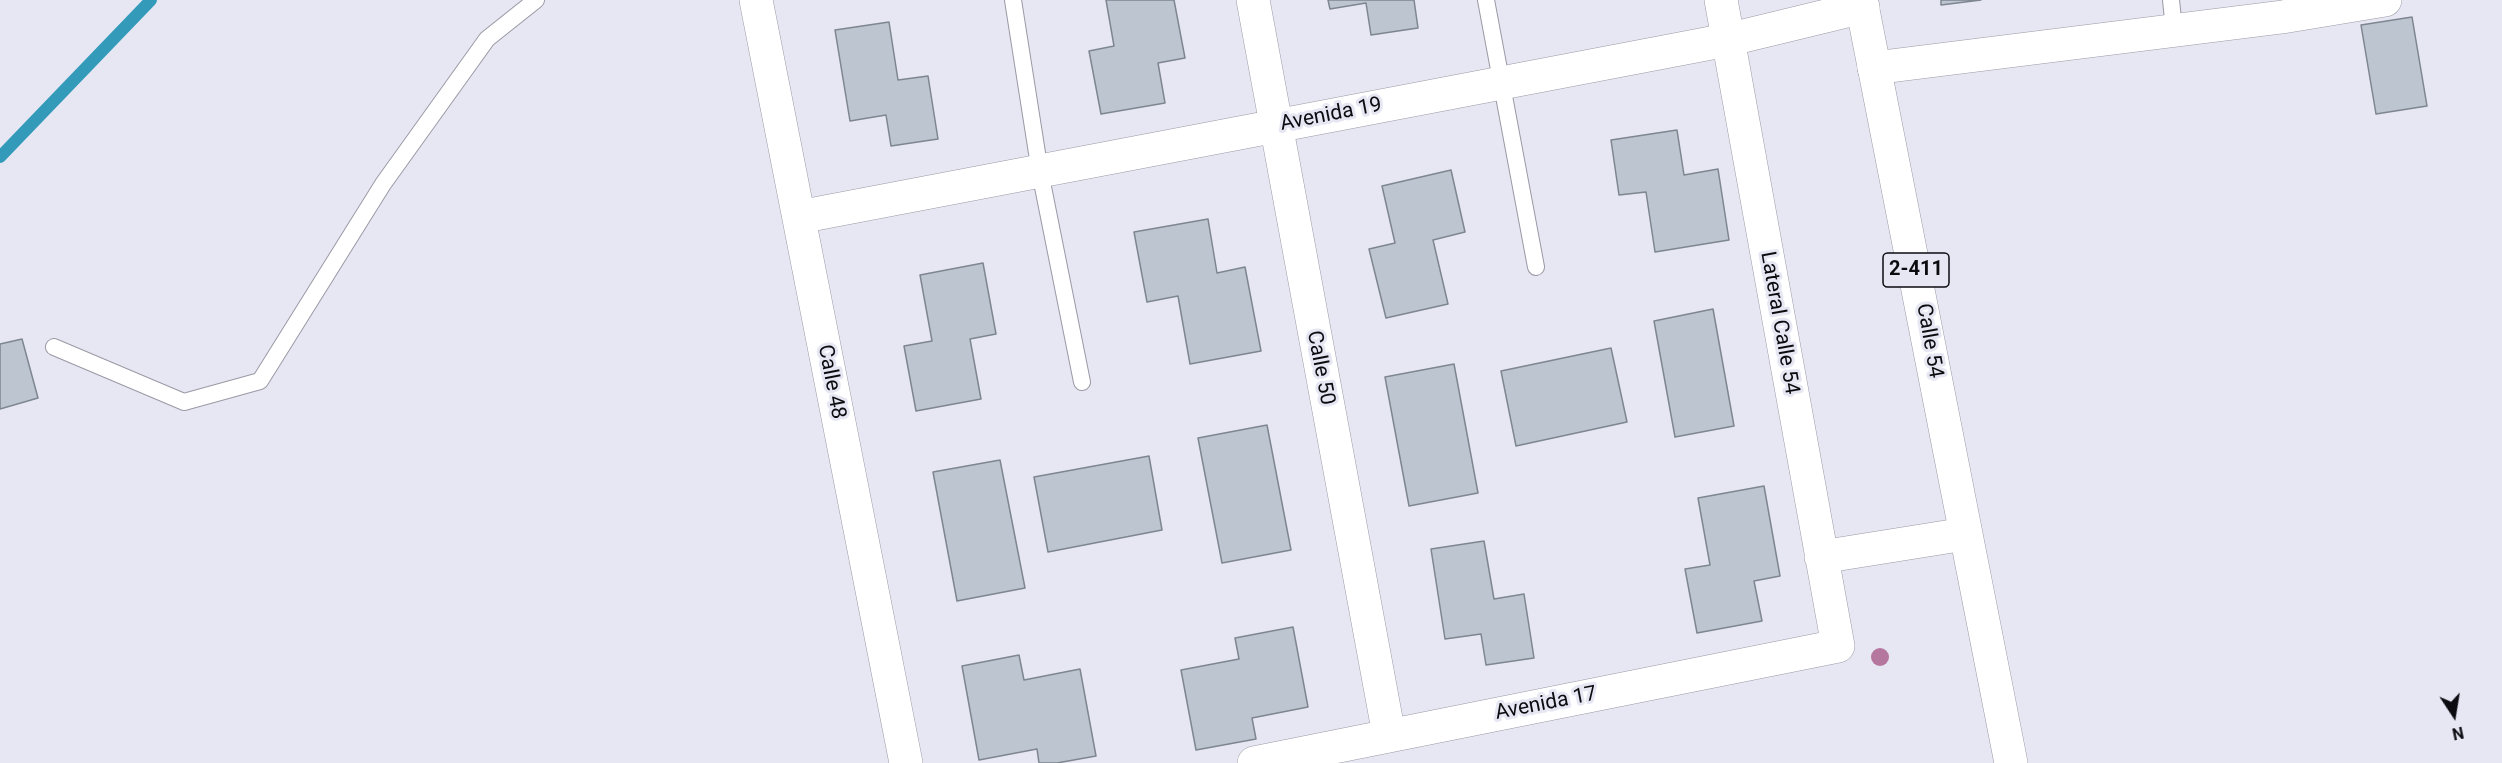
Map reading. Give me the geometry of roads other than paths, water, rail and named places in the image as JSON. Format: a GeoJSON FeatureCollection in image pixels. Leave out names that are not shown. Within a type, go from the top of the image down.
{"type":"FeatureCollection","features":[{"type":"Feature","properties":{"kind":"street","name":"Calle 48"},"geometry":{"type":"LineString","coordinates":[[756,0],[906,763]]}},
{"type":"Feature","properties":{"kind":"street","name":"Calle 50"},"geometry":{"type":"LineString","coordinates":[[1253,0],[1389,735]]}},
{"type":"Feature","properties":{"kind":"street","name":"Lateral Calle 54"},"geometry":{"type":"LineString","coordinates":[[1721,0],[1838,646]]}},
{"type":"Feature","properties":{"kind":"street"},"geometry":{"type":"LineString","coordinates":[[1874,68],[2173,14],[2282,17],[2385,0]]}},
{"type":"Feature","properties":{"kind":"street","name":"Avenida 19"},"geometry":{"type":"LineString","coordinates":[[799,217],[1727,40],[1862,3]]}},
{"type":"Feature","properties":{"kind":"street","name":"Calle 54"},"geometry":{"type":"LineString","coordinates":[[1862,3],[1914,258],[1965,534]]}},
{"type":"Feature","properties":{"kind":"street"},"geometry":{"type":"LineString","coordinates":[[1821,558],[1965,534]]}},
{"type":"Feature","properties":{"kind":"street","name":"2-411"},"geometry":{"type":"LineString","coordinates":[[1965,534],[2011,763]]}},
{"type":"Feature","properties":{"kind":"street","name":"Avenida 17"},"geometry":{"type":"LineString","coordinates":[[1254,763],[1838,646]]}},
{"type":"Feature","properties":{"kind":"lane"},"geometry":{"type":"LineString","coordinates":[[54,347],[184,402],[260,381],[383,184],[488,39],[536,0]]}},
{"type":"Feature","properties":{"kind":"lane"},"geometry":{"type":"LineString","coordinates":[[1013,0],[1040,172],[1082,382]]}},
{"type":"Feature","properties":{"kind":"lane"},"geometry":{"type":"LineString","coordinates":[[1486,0],[1536,267]]}},
{"type":"Feature","properties":{"kind":"waterway"},"geometry":{"type":"LineString","coordinates":[[0,157],[151,0]]}}]}
